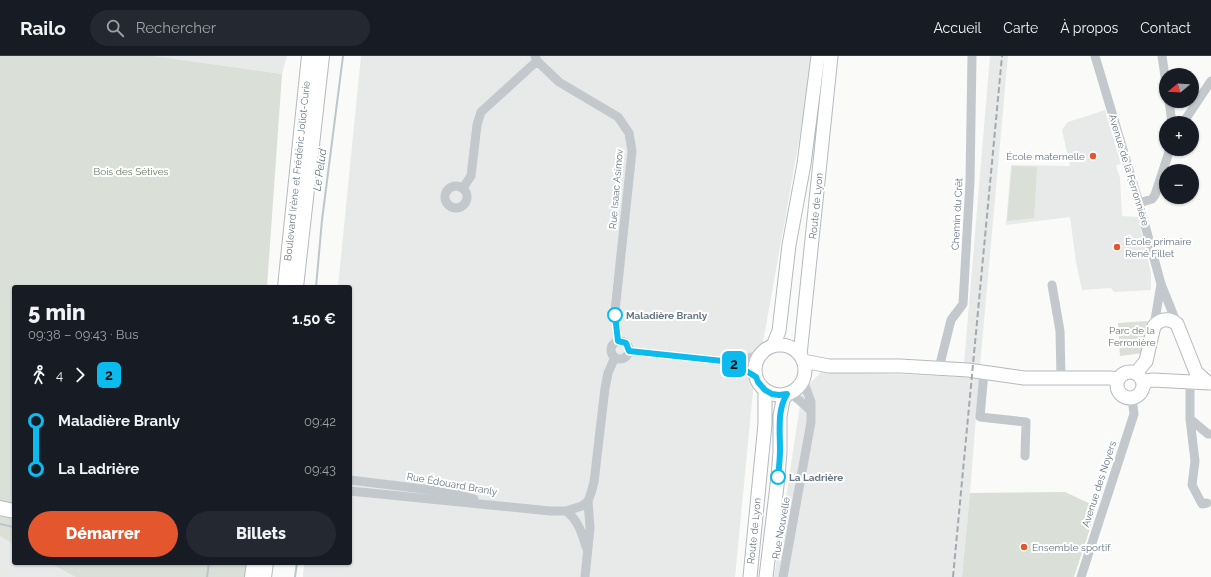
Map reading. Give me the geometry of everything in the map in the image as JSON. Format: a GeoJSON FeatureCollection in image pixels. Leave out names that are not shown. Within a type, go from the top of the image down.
{"type":"FeatureCollection","features":[{"type":"Feature","properties":{"kind":"main road","name":"Boulevard Irène et Frédéric Joliot-Curie"},"geometry":{"type":"LineString","coordinates":[[285,285],[309,56]]}},
{"type":"Feature","properties":{"kind":"main road","name":"Boulevard Irène et Frédéric Joliot-Curie"},"geometry":{"type":"LineString","coordinates":[[296,285],[322,56]]}},
{"type":"Feature","properties":{"kind":"main road","name":"Route de Lyon"},"geometry":{"type":"LineString","coordinates":[[773,346],[778,331],[789,245],[804,164],[818,56]]}},
{"type":"Feature","properties":{"kind":"main road","name":"Route de Lyon"},"geometry":{"type":"LineString","coordinates":[[802,358],[831,56]]}},
{"type":"Feature","properties":{"kind":"main road"},"geometry":{"type":"LineString","coordinates":[[1154,326],[1157,322],[1166,319],[1173,320],[1177,324]]}},
{"type":"Feature","properties":{"kind":"main road","name":"Avenue de la Ferronnière"},"geometry":{"type":"LineString","coordinates":[[1177,324],[1190,378],[1210,383]]}},
{"type":"Feature","properties":{"kind":"main road","name":"Avenue de la Ferronnière"},"geometry":{"type":"LineString","coordinates":[[1136,373],[1146,361],[1154,326]]}},
{"type":"Feature","properties":{"kind":"main road"},"geometry":{"type":"LineString","coordinates":[[781,345],[788,347],[795,350],[802,358],[805,370],[803,379],[798,388],[788,394],[772,394],[765,390],[758,382],[756,377],[756,362],[760,355],[768,348],[773,346],[781,345]]}},
{"type":"Feature","properties":{"kind":"main road"},"geometry":{"type":"LineString","coordinates":[[802,358],[829,366],[900,366],[939,368],[984,372],[1024,378],[1061,377],[1118,379]]}},
{"type":"Feature","properties":{"kind":"main road"},"geometry":{"type":"LineString","coordinates":[[1146,361],[1148,382],[1142,391],[1138,396],[1132,398],[1127,398],[1122,395],[1118,391],[1118,379],[1126,372],[1131,371],[1136,373],[1148,382],[1190,378]]}},
{"type":"Feature","properties":{"kind":"main road"},"geometry":{"type":"LineString","coordinates":[[803,379],[829,366]]}},
{"type":"Feature","properties":{"kind":"main road","name":"Route de Lyon"},"geometry":{"type":"LineString","coordinates":[[750,577],[765,424],[765,390]]}},
{"type":"Feature","properties":{"kind":"main road","name":"Route de Lyon"},"geometry":{"type":"LineString","coordinates":[[766,577],[778,477],[780,416],[783,400],[788,394]]}},
{"type":"Feature","properties":{"kind":"main road"},"geometry":{"type":"LineString","coordinates":[[0,508],[12,511]]}},
{"type":"Feature","properties":{"kind":"main road"},"geometry":{"type":"LineString","coordinates":[[252,577],[254,565]]}},
{"type":"Feature","properties":{"kind":"main road"},"geometry":{"type":"LineString","coordinates":[[264,577],[266,565]]}},
{"type":"Feature","properties":{"kind":"street","name":"Chemin du Crêt"},"geometry":{"type":"LineString","coordinates":[[939,368],[952,320],[963,304],[970,181],[972,56]]}},
{"type":"Feature","properties":{"kind":"street","name":"Avenue de la Ferronnière"},"geometry":{"type":"LineString","coordinates":[[1095,56],[1139,203],[1161,284],[1177,324]]}},
{"type":"Feature","properties":{"kind":"street"},"geometry":{"type":"LineString","coordinates":[[1162,56],[1164,68]]}},
{"type":"Feature","properties":{"kind":"street","name":"Rue Isaac Asimov"},"geometry":{"type":"LineString","coordinates":[[463,188],[471,176],[477,125],[481,112],[536,59],[559,82],[618,117],[629,133],[632,150],[615,311],[618,341]]}},
{"type":"Feature","properties":{"kind":"street"},"geometry":{"type":"LineString","coordinates":[[1188,116],[1211,81]]}},
{"type":"Feature","properties":{"kind":"street"},"geometry":{"type":"LineString","coordinates":[[1139,203],[1152,199],[1155,195],[1168,156]]}},
{"type":"Feature","properties":{"kind":"street","name":"Avenue de la Ferronnière"},"geometry":{"type":"LineString","coordinates":[[1154,326],[1161,284]]}},
{"type":"Feature","properties":{"kind":"street"},"geometry":{"type":"LineString","coordinates":[[1052,285],[1060,331],[1061,377]]}},
{"type":"Feature","properties":{"kind":"street"},"geometry":{"type":"LineString","coordinates":[[618,341],[626,343],[629,351],[625,357],[620,358],[615,356],[612,352],[612,346],[618,341]]}},
{"type":"Feature","properties":{"kind":"street"},"geometry":{"type":"LineString","coordinates":[[629,351],[732,362],[760,355]]}},
{"type":"Feature","properties":{"kind":"street"},"geometry":{"type":"LineString","coordinates":[[585,577],[590,528],[588,501],[594,482],[606,381],[615,356]]}},
{"type":"Feature","properties":{"kind":"street"},"geometry":{"type":"LineString","coordinates":[[732,362],[756,377]]}},
{"type":"Feature","properties":{"kind":"street"},"geometry":{"type":"LineString","coordinates":[[984,372],[980,417],[1026,422],[1024,456]]}},
{"type":"Feature","properties":{"kind":"street"},"geometry":{"type":"LineString","coordinates":[[1190,378],[1190,419],[1195,461],[1192,485],[1202,504],[1207,503]]}},
{"type":"Feature","properties":{"kind":"street","name":"Rue Nouvelle"},"geometry":{"type":"LineString","coordinates":[[783,577],[810,422],[811,402],[803,379]]}},
{"type":"Feature","properties":{"kind":"street"},"geometry":{"type":"LineString","coordinates":[[788,394],[799,400],[810,411]]}},
{"type":"Feature","properties":{"kind":"street","name":"Avenue des Noyers"},"geometry":{"type":"LineString","coordinates":[[1081,577],[1134,414],[1132,398]]}},
{"type":"Feature","properties":{"kind":"street"},"geometry":{"type":"LineString","coordinates":[[1190,419],[1208,429]]}},
{"type":"Feature","properties":{"kind":"street","name":"Rue Édouard Branly"},"geometry":{"type":"LineString","coordinates":[[352,480],[448,492],[470,498],[550,511]]}},
{"type":"Feature","properties":{"kind":"street","name":"Rue Édouard Branly"},"geometry":{"type":"LineString","coordinates":[[352,492],[550,511],[566,511],[578,508],[588,501]]}},
{"type":"Feature","properties":{"kind":"street"},"geometry":{"type":"LineString","coordinates":[[566,511],[572,515],[580,528],[588,554]]}},
{"type":"Feature","properties":{"kind":"shaded area"},"geometry":{"type":"Polygon","coordinates":[[[154,56],[287,56],[282,74],[154,56]]]}},
{"type":"Feature","properties":{"kind":"shaded area"},"geometry":{"type":"Polygon","coordinates":[[[361,56],[814,56],[753,391],[735,577],[303,577],[304,565],[352,565],[352,285],[338,285],[361,56]]]}},
{"type":"Feature","properties":{"kind":"shaded area"},"geometry":{"type":"Polygon","coordinates":[[[990,56],[1008,56],[980,365],[964,364],[990,56]]]}},
{"type":"Feature","properties":{"kind":"shaded area"},"geometry":{"type":"Polygon","coordinates":[[[1105,110],[1121,164],[1116,165],[1120,178],[1122,216],[1138,217],[1151,273],[1151,290],[1114,292],[1111,288],[1082,290],[1076,262],[1070,217],[1006,225],[1011,165],[1070,166],[1062,130],[1068,122],[1105,110]]]}},
{"type":"Feature","properties":{"kind":"shaded area"},"geometry":{"type":"Polygon","coordinates":[[[822,371],[979,379],[962,577],[774,577],[802,392],[822,371]]]}},
{"type":"Feature","properties":{"kind":"shaded area"},"geometry":{"type":"Polygon","coordinates":[[[0,526],[12,529],[12,565],[185,565],[183,577],[0,577],[0,526]]]}},
{"type":"Feature","properties":{"kind":"green space","name":"Bois des Sétives"},"geometry":{"type":"Polygon","coordinates":[[[0,56],[154,56],[282,74],[267,285],[12,285],[12,504],[0,501],[0,56]]]}},
{"type":"Feature","properties":{"kind":"green space"},"geometry":{"type":"Polygon","coordinates":[[[1012,166],[1037,167],[1034,218],[1007,221],[1012,166]]]}},
{"type":"Feature","properties":{"kind":"green space","name":"Parc de la Ferronière"},"geometry":{"type":"Polygon","coordinates":[[[1147,321],[1144,353],[1120,356],[1118,323],[1147,321]]]}},
{"type":"Feature","properties":{"kind":"green space","name":"Ensemble sportif"},"geometry":{"type":"Polygon","coordinates":[[[1065,492],[1097,507],[1074,577],[962,577],[970,493],[1065,492]]]}},
{"type":"Feature","properties":{"kind":"green space"},"geometry":{"type":"Polygon","coordinates":[[[0,516],[12,519],[12,543],[0,536],[0,516]]]}},
{"type":"Feature","properties":{"kind":"green space"},"geometry":{"type":"Polygon","coordinates":[[[54,565],[249,565],[246,577],[76,577],[54,565]]]}},
{"type":"Feature","properties":{"kind":"waterway","name":"Le Pelud"},"geometry":{"type":"LineString","coordinates":[[316,285],[322,220],[343,56]]}},
{"type":"Feature","properties":{"kind":"waterway","name":"Le Pelud"},"geometry":{"type":"LineString","coordinates":[[0,524],[12,527]]}},
{"type":"Feature","properties":{"kind":"waterway","name":"Le Pelud"},"geometry":{"type":"LineString","coordinates":[[207,577],[209,565]]}},
{"type":"Feature","properties":{"kind":"waterway","name":"Le Pelud"},"geometry":{"type":"LineString","coordinates":[[295,577],[297,565]]}},
{"type":"Feature","properties":{"kind":"railway"},"geometry":{"type":"LineString","coordinates":[[953,577],[1002,56]]}},
{"type":"Feature","properties":{"kind":"bus line","name":"2"},"geometry":{"type":"LineString","coordinates":[[615,315],[618,341],[624,341],[628,345],[629,351],[732,362],[756,377],[758,382],[765,390],[772,394],[787,394],[783,400],[780,416],[778,477]]}},
{"type":"Feature","properties":{"kind":"place","name":"École maternelle"},"geometry":{"type":"Point","coordinates":[1093,156]}},
{"type":"Feature","properties":{"kind":"place","name":"École primaire René Fillet"},"geometry":{"type":"Point","coordinates":[1117,247]}},
{"type":"Feature","properties":{"kind":"place","name":"Maladière Branly"},"geometry":{"type":"Point","coordinates":[615,315]}},
{"type":"Feature","properties":{"kind":"place","name":"La Ladrière"},"geometry":{"type":"Point","coordinates":[778,477]}},
{"type":"Feature","properties":{"kind":"place","name":"Ensemble sportif"},"geometry":{"type":"Point","coordinates":[1024,547]}}]}
